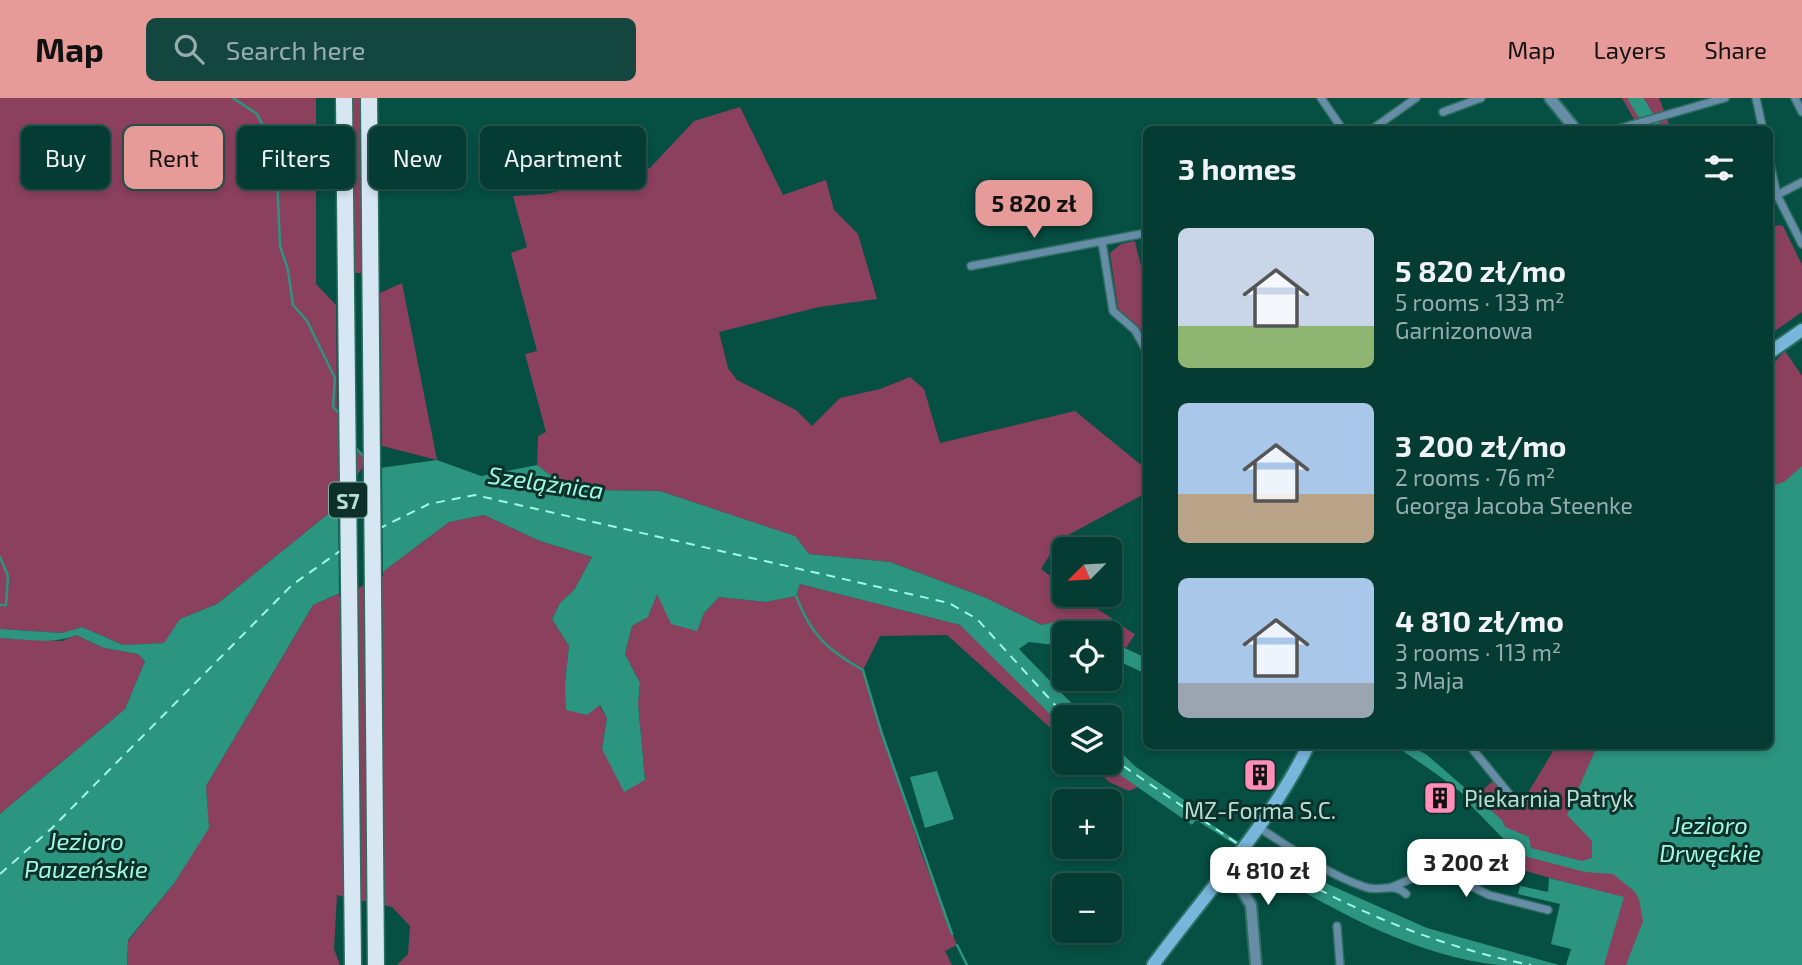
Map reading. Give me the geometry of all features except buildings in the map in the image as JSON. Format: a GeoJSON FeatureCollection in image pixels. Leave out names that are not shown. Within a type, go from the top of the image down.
{"type":"FeatureCollection","features":[{"type":"Feature","properties":{"kind":"highway","name":"S7"},"geometry":{"type":"LineString","coordinates":[[344,98],[353,965]]}},
{"type":"Feature","properties":{"kind":"highway","name":"S7"},"geometry":{"type":"LineString","coordinates":[[369,98],[376,965]]}},
{"type":"Feature","properties":{"kind":"main road"},"geometry":{"type":"LineString","coordinates":[[1773,350],[1802,330]]}},
{"type":"Feature","properties":{"kind":"main road"},"geometry":{"type":"LineString","coordinates":[[1153,965],[1255,829],[1298,767],[1307,749]]}},
{"type":"Feature","properties":{"kind":"street"},"geometry":{"type":"LineString","coordinates":[[1321,98],[1340,126]]}},
{"type":"Feature","properties":{"kind":"street"},"geometry":{"type":"LineString","coordinates":[[1377,126],[1416,98]]}},
{"type":"Feature","properties":{"kind":"street"},"geometry":{"type":"LineString","coordinates":[[1443,113],[1481,98]]}},
{"type":"Feature","properties":{"kind":"street"},"geometry":{"type":"LineString","coordinates":[[1550,98],[1573,126]]}},
{"type":"Feature","properties":{"kind":"street"},"geometry":{"type":"LineString","coordinates":[[1626,126],[1725,98]]}},
{"type":"Feature","properties":{"kind":"street"},"geometry":{"type":"LineString","coordinates":[[1756,98],[1762,126]]}},
{"type":"Feature","properties":{"kind":"street"},"geometry":{"type":"LineString","coordinates":[[1795,98],[1802,112]]}},
{"type":"Feature","properties":{"kind":"street"},"geometry":{"type":"LineString","coordinates":[[1773,177],[1777,195],[1802,244]]}},
{"type":"Feature","properties":{"kind":"street"},"geometry":{"type":"LineString","coordinates":[[1777,195],[1802,182]]}},
{"type":"Feature","properties":{"kind":"street"},"geometry":{"type":"LineString","coordinates":[[971,266],[1143,234]]}},
{"type":"Feature","properties":{"kind":"street"},"geometry":{"type":"LineString","coordinates":[[1102,242],[1113,311],[1135,330],[1143,344]]}},
{"type":"Feature","properties":{"kind":"street"},"geometry":{"type":"LineString","coordinates":[[1472,749],[1514,800]]}},
{"type":"Feature","properties":{"kind":"street"},"geometry":{"type":"LineString","coordinates":[[1255,829],[1366,888],[1392,887],[1454,861],[1465,883],[1489,895],[1548,909]]}},
{"type":"Feature","properties":{"kind":"street"},"geometry":{"type":"LineString","coordinates":[[1230,862],[1251,905],[1256,965]]}},
{"type":"Feature","properties":{"kind":"street"},"geometry":{"type":"LineString","coordinates":[[1392,887],[1406,894]]}},
{"type":"Feature","properties":{"kind":"street"},"geometry":{"type":"LineString","coordinates":[[1337,926],[1340,965]]}},
{"type":"Feature","properties":{"kind":"shaded area"},"geometry":{"type":"Polygon","coordinates":[[[0,98],[316,98],[316,126],[237,126],[237,189],[316,189],[316,284],[336,305],[337,411],[343,416],[347,437],[373,469],[343,502],[217,604],[180,619],[165,643],[123,645],[82,627],[62,633],[0,629],[0,98]]]}},
{"type":"Feature","properties":{"kind":"shaded area"},"geometry":{"type":"Polygon","coordinates":[[[349,98],[364,98],[364,273],[352,273],[351,189],[355,189],[355,126],[349,126],[349,98]]]}},
{"type":"Feature","properties":{"kind":"shaded area"},"geometry":{"type":"Polygon","coordinates":[[[1622,98],[1659,98],[1670,126],[1638,126],[1622,98]]]}},
{"type":"Feature","properties":{"kind":"shaded area"},"geometry":{"type":"Polygon","coordinates":[[[740,107],[783,195],[826,180],[834,210],[858,234],[877,299],[819,307],[719,332],[728,368],[737,380],[796,410],[812,426],[840,398],[880,389],[910,377],[924,389],[940,443],[1075,411],[1143,467],[1143,495],[1065,537],[1052,537],[1052,551],[1041,569],[1052,577],[1052,607],[1094,607],[1116,621],[1052,621],[1052,624],[1042,625],[984,597],[890,562],[809,554],[794,536],[660,491],[594,490],[561,483],[537,465],[538,436],[546,432],[525,354],[537,351],[511,253],[527,247],[513,196],[547,194],[567,189],[646,189],[646,169],[650,168],[694,121],[740,107]]]}},
{"type":"Feature","properties":{"kind":"shaded area"},"geometry":{"type":"Polygon","coordinates":[[[1783,226],[1802,265],[1802,312],[1773,332],[1773,227],[1783,226]]]}},
{"type":"Feature","properties":{"kind":"shaded area"},"geometry":{"type":"Polygon","coordinates":[[[1135,241],[1143,275],[1143,335],[1138,326],[1118,309],[1110,253],[1121,244],[1135,241]]]}},
{"type":"Feature","properties":{"kind":"shaded area"},"geometry":{"type":"Polygon","coordinates":[[[402,283],[437,460],[382,446],[380,293],[402,283]]]}},
{"type":"Feature","properties":{"kind":"shaded area","name":"Jezioro Drwęckie"},"geometry":{"type":"Polygon","coordinates":[[[1785,351],[1802,376],[1802,965],[1603,965],[1606,894],[1505,865],[1509,838],[1472,800],[1496,778],[1514,800],[1525,798],[1554,749],[1596,749],[1590,763],[1737,749],[1773,749],[1773,364],[1785,351]]]}},
{"type":"Feature","properties":{"kind":"shaded area"},"geometry":{"type":"Polygon","coordinates":[[[484,515],[540,541],[592,557],[574,590],[560,603],[552,619],[569,646],[565,683],[599,705],[607,718],[602,749],[645,780],[638,703],[640,683],[625,654],[632,626],[648,617],[657,593],[697,630],[704,613],[719,597],[766,602],[796,596],[800,584],[960,625],[971,634],[1052,716],[1052,729],[947,635],[880,636],[863,670],[921,852],[957,945],[945,951],[952,965],[397,965],[408,954],[410,926],[392,907],[337,895],[334,949],[340,965],[127,965],[128,941],[175,882],[208,828],[206,786],[313,605],[376,577],[449,522],[484,515]]]}},
{"type":"Feature","properties":{"kind":"shaded area"},"geometry":{"type":"Polygon","coordinates":[[[1122,625],[1135,634],[1126,648],[1122,646],[1122,625]]]}},
{"type":"Feature","properties":{"kind":"shaded area"},"geometry":{"type":"Polygon","coordinates":[[[76,635],[104,648],[138,654],[145,661],[125,709],[0,814],[0,638],[62,641],[76,635]]]}},
{"type":"Feature","properties":{"kind":"shaded area"},"geometry":{"type":"Polygon","coordinates":[[[1102,775],[1120,775],[1138,787],[1129,791],[1109,782],[1102,775]]]}},
{"type":"Feature","properties":{"kind":"water","name":"Jezioro Pauzeńskie"},"geometry":{"type":"Polygon","coordinates":[[[437,460],[481,476],[537,465],[561,483],[594,490],[660,491],[795,536],[809,554],[890,562],[984,597],[1042,625],[1052,622],[1052,645],[1029,642],[1019,649],[1052,683],[1052,691],[1060,691],[1073,705],[1052,705],[1052,716],[960,625],[800,584],[796,596],[766,602],[719,597],[704,613],[697,631],[671,624],[657,594],[648,617],[632,626],[625,654],[640,683],[638,703],[645,780],[624,792],[602,749],[607,718],[600,705],[587,715],[566,710],[565,683],[569,646],[552,619],[560,603],[574,590],[592,557],[540,541],[484,515],[449,522],[376,577],[313,605],[206,786],[209,828],[175,882],[128,940],[127,965],[0,965],[0,814],[125,709],[145,661],[138,654],[104,648],[76,635],[48,641],[0,638],[0,629],[62,633],[82,627],[123,645],[164,643],[180,619],[217,604],[343,502],[366,470],[437,460]]]}},
{"type":"Feature","properties":{"kind":"water","name":"Jezioro Drwęckie"},"geometry":{"type":"Polygon","coordinates":[[[1802,466],[1802,965],[1626,965],[1643,921],[1639,899],[1634,891],[1613,874],[1585,872],[1505,851],[1505,840],[1500,833],[1503,829],[1491,817],[1436,773],[1400,749],[1416,749],[1427,755],[1502,820],[1505,827],[1529,837],[1531,848],[1582,861],[1592,858],[1592,841],[1567,815],[1596,749],[1773,749],[1773,486],[1784,482],[1802,466]]]}},
{"type":"Feature","properties":{"kind":"water"},"geometry":{"type":"Polygon","coordinates":[[[1122,647],[1143,657],[1143,673],[1122,663],[1122,647]]]}},
{"type":"Feature","properties":{"kind":"water"},"geometry":{"type":"Polygon","coordinates":[[[1122,754],[1136,767],[1200,811],[1198,816],[1250,849],[1260,849],[1332,886],[1427,928],[1559,965],[1500,965],[1467,960],[1403,940],[1342,912],[1254,863],[1247,852],[1196,820],[1192,825],[1120,775],[1122,754]]]}},
{"type":"Feature","properties":{"kind":"water"},"geometry":{"type":"Polygon","coordinates":[[[937,771],[954,819],[925,828],[910,777],[937,771]]]}},
{"type":"Feature","properties":{"kind":"water"},"geometry":{"type":"Polygon","coordinates":[[[1549,878],[1624,897],[1604,965],[1566,965],[1571,949],[1551,944],[1560,904],[1518,894],[1520,886],[1548,892],[1549,878]]]}},
{"type":"Feature","properties":{"kind":"pier"},"geometry":{"type":"Polygon","coordinates":[[[382,464],[383,576],[339,597],[338,501],[363,467],[382,464]]]}},
{"type":"Feature","properties":{"kind":"waterway"},"geometry":{"type":"LineString","coordinates":[[233,98],[257,114],[276,153],[280,246],[288,270],[293,305],[307,321],[335,378],[333,407],[340,414]]}},
{"type":"Feature","properties":{"kind":"waterway"},"geometry":{"type":"LineString","coordinates":[[1635,98],[1652,126]]}},
{"type":"Feature","properties":{"kind":"waterway"},"geometry":{"type":"LineString","coordinates":[[355,447],[365,458]]}},
{"type":"Feature","properties":{"kind":"waterway"},"geometry":{"type":"LineString","coordinates":[[0,557],[8,576],[6,605],[0,605]]}},
{"type":"Feature","properties":{"kind":"waterway"},"geometry":{"type":"LineString","coordinates":[[796,596],[808,621],[822,640],[863,670],[881,731],[952,934]]}},
{"type":"Feature","properties":{"kind":"waterway"},"geometry":{"type":"LineString","coordinates":[[1472,800],[1509,838]]}},
{"type":"Feature","properties":{"kind":"waterway"},"geometry":{"type":"LineString","coordinates":[[957,945],[967,965]]}},
{"type":"Feature","properties":{"kind":"ferry route"},"geometry":{"type":"LineString","coordinates":[[378,529],[429,504],[475,495],[949,603],[977,619],[1055,705]]}},
{"type":"Feature","properties":{"kind":"ferry route"},"geometry":{"type":"LineString","coordinates":[[0,874],[52,828],[292,585],[340,551]]}},
{"type":"Feature","properties":{"kind":"ferry route"},"geometry":{"type":"LineString","coordinates":[[1122,765],[1238,844]]}},
{"type":"Feature","properties":{"kind":"ferry route"},"geometry":{"type":"LineString","coordinates":[[1249,850],[1316,888],[1385,920],[1456,946],[1531,965]]}},
{"type":"Feature","properties":{"kind":"place","name":"MZ-Forma S.C."},"geometry":{"type":"Point","coordinates":[1260,775]}},
{"type":"Feature","properties":{"kind":"place","name":"Piekarnia Patryk"},"geometry":{"type":"Point","coordinates":[1440,798]}},
{"type":"Feature","properties":{"kind":"water label","name":"Szelążnica"},"geometry":{"type":"Point","coordinates":[546,482]}}]}
